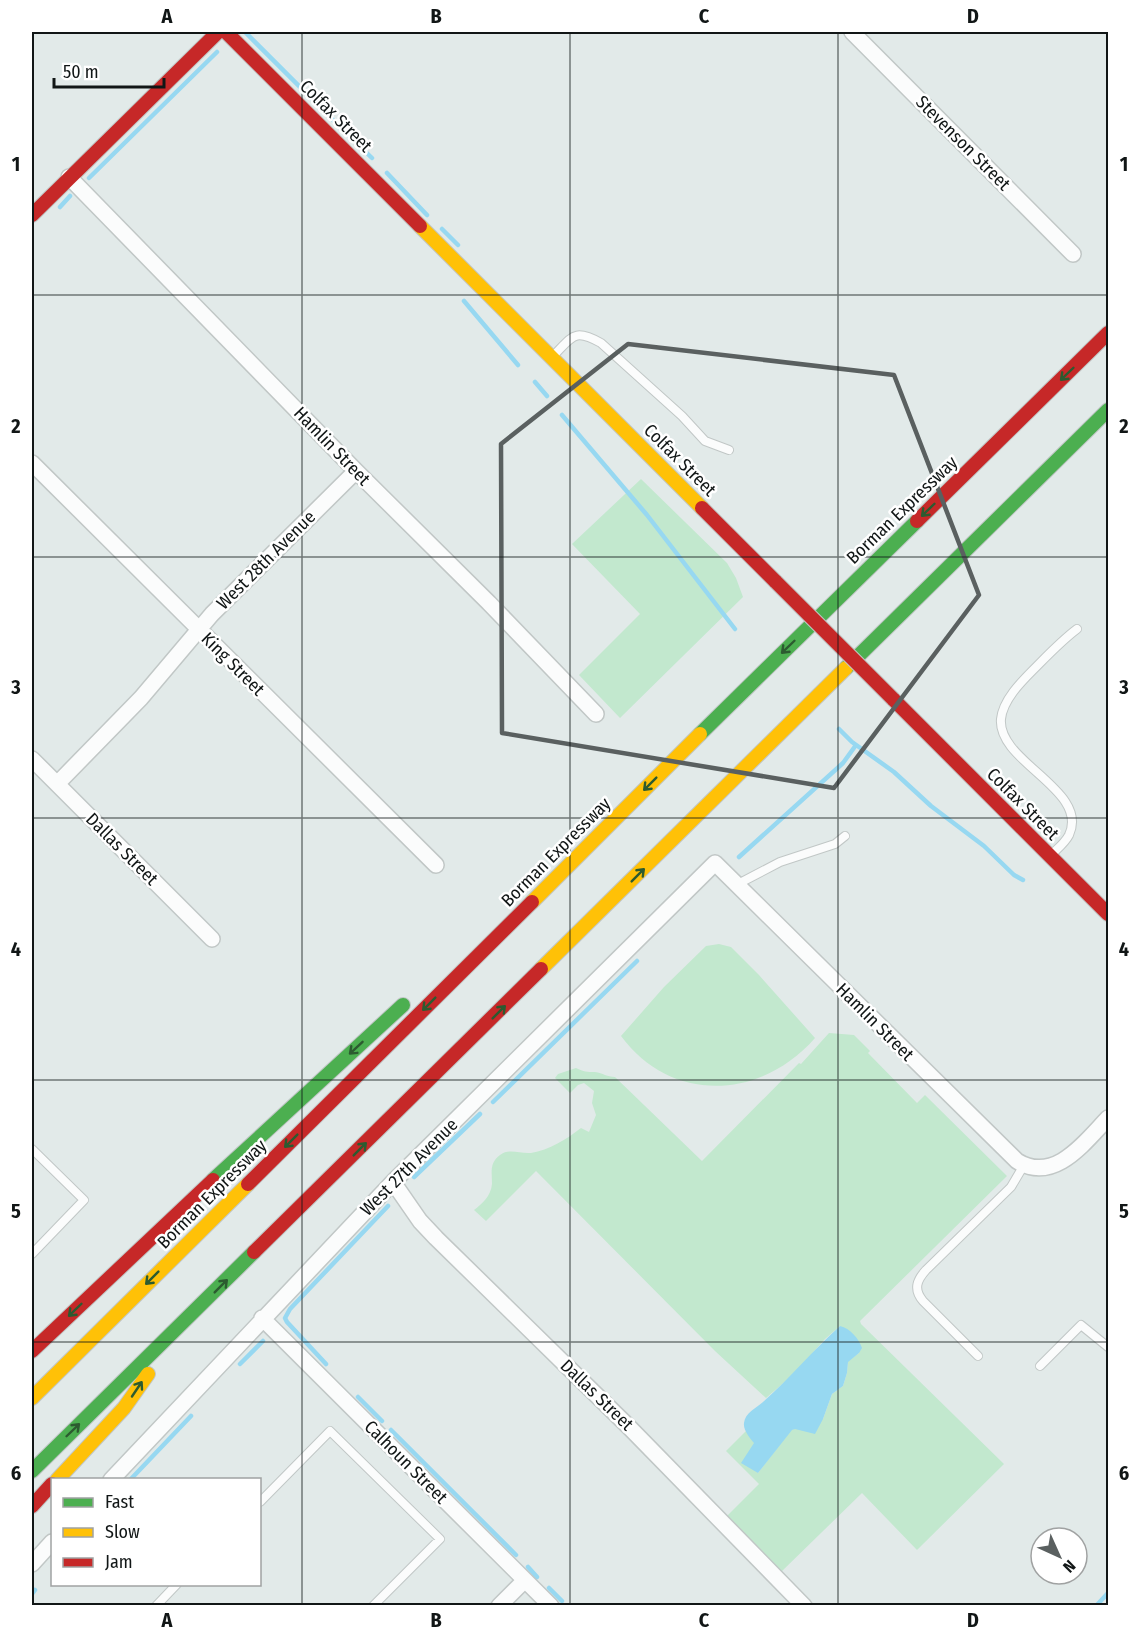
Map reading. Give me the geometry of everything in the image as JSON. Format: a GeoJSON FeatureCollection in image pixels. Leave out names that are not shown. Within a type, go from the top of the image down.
{"type":"FeatureCollection","features":[{"type":"Feature","properties":{"kind":"main road"},"geometry":{"type":"LineString","coordinates":[[32,215],[218,32]]}},
{"type":"Feature","properties":{"kind":"main road","name":"Colfax Street"},"geometry":{"type":"LineString","coordinates":[[226,32],[1108,914]]}},
{"type":"Feature","properties":{"kind":"main road","name":"Borman Expressway"},"geometry":{"type":"LineString","coordinates":[[32,1398],[1108,333]]}},
{"type":"Feature","properties":{"kind":"main road"},"geometry":{"type":"LineString","coordinates":[[32,1471],[1108,410]]}},
{"type":"Feature","properties":{"kind":"main road"},"geometry":{"type":"LineString","coordinates":[[430,983],[515,918]]}},
{"type":"Feature","properties":{"kind":"main road"},"geometry":{"type":"LineString","coordinates":[[32,1351],[150,1238],[411,998]]}},
{"type":"Feature","properties":{"kind":"main road"},"geometry":{"type":"LineString","coordinates":[[58,1478],[124,1408],[179,1327]]}},
{"type":"Feature","properties":{"kind":"main road"},"geometry":{"type":"LineString","coordinates":[[32,1506],[51,1485]]}},
{"type":"Feature","properties":{"kind":"street","name":"Stevenson Street"},"geometry":{"type":"LineString","coordinates":[[852,32],[1073,254]]}},
{"type":"Feature","properties":{"kind":"street","name":"Hamlin Street"},"geometry":{"type":"LineString","coordinates":[[69,177],[596,714]]}},
{"type":"Feature","properties":{"kind":"street","name":"King Street"},"geometry":{"type":"LineString","coordinates":[[32,463],[436,865]]}},
{"type":"Feature","properties":{"kind":"street","name":"West 28th Avenue"},"geometry":{"type":"LineString","coordinates":[[57,784],[141,698],[175,660],[198,629],[356,471]]}},
{"type":"Feature","properties":{"kind":"street","name":"Dallas Street"},"geometry":{"type":"LineString","coordinates":[[32,759],[212,939]]}},
{"type":"Feature","properties":{"kind":"street","name":"Hamlin Street"},"geometry":{"type":"LineString","coordinates":[[715,863],[1005,1151],[1024,1165],[1041,1169],[1062,1161],[1082,1145],[1108,1118]]}},
{"type":"Feature","properties":{"kind":"street","name":"West 27th Avenue"},"geometry":{"type":"LineString","coordinates":[[112,1478],[393,1182],[715,863]]}},
{"type":"Feature","properties":{"kind":"street","name":"Dallas Street"},"geometry":{"type":"LineString","coordinates":[[393,1182],[430,1232],[629,1427],[804,1605]]}},
{"type":"Feature","properties":{"kind":"street","name":"Calhoun Street"},"geometry":{"type":"LineString","coordinates":[[262,1318],[551,1605]]}},
{"type":"Feature","properties":{"kind":"street"},"geometry":{"type":"LineString","coordinates":[[32,1564],[51,1543]]}},
{"type":"Feature","properties":{"kind":"street"},"geometry":{"type":"LineString","coordinates":[[499,1605],[525,1580]]}},
{"type":"Feature","properties":{"kind":"lane"},"geometry":{"type":"LineString","coordinates":[[552,357],[573,337],[588,335],[602,343],[705,441],[729,450]]}},
{"type":"Feature","properties":{"kind":"lane"},"geometry":{"type":"LineString","coordinates":[[1050,856],[1070,833],[1072,821],[1070,810],[1008,741],[1002,730],[1001,718],[1019,685],[1063,640],[1077,629]]}},
{"type":"Feature","properties":{"kind":"lane"},"geometry":{"type":"LineString","coordinates":[[736,885],[780,862],[835,844],[845,836]]}},
{"type":"Feature","properties":{"kind":"lane"},"geometry":{"type":"LineString","coordinates":[[32,1149],[84,1200],[32,1254]]}},
{"type":"Feature","properties":{"kind":"lane"},"geometry":{"type":"LineString","coordinates":[[978,1356],[923,1301],[916,1284],[926,1270],[1011,1186],[1024,1165]]}},
{"type":"Feature","properties":{"kind":"lane"},"geometry":{"type":"LineString","coordinates":[[1040,1366],[1082,1325],[1108,1347]]}},
{"type":"Feature","properties":{"kind":"lane"},"geometry":{"type":"LineString","coordinates":[[261,1501],[330,1431],[440,1539],[373,1605]]}},
{"type":"Feature","properties":{"kind":"lane"},"geometry":{"type":"LineString","coordinates":[[156,1605],[175,1586]]}},
{"type":"Feature","properties":{"kind":"highlighted area"},"geometry":{"type":"Polygon","coordinates":[[[628,344],[894,375],[979,595],[834,788],[502,733],[501,444],[628,344]]]}},
{"type":"Feature","properties":{"kind":"green space"},"geometry":{"type":"Polygon","coordinates":[[[641,479],[727,563],[743,597],[620,718],[579,675],[640,614],[572,544],[641,479]]]}},
{"type":"Feature","properties":{"kind":"green space"},"geometry":{"type":"Polygon","coordinates":[[[719,944],[731,947],[815,1038],[793,1059],[769,1073],[743,1083],[716,1086],[690,1083],[665,1074],[641,1058],[621,1036],[664,987],[706,946],[719,944]]]}},
{"type":"Feature","properties":{"kind":"green space"},"geometry":{"type":"Polygon","coordinates":[[[829,1033],[854,1035],[870,1051],[868,1053],[917,1103],[925,1095],[1007,1176],[860,1321],[1004,1464],[917,1550],[862,1493],[780,1573],[725,1518],[759,1484],[726,1451],[746,1431],[755,1443],[747,1456],[758,1473],[791,1430],[823,1419],[832,1394],[843,1386],[848,1361],[859,1353],[840,1326],[825,1339],[794,1374],[766,1398],[715,1351],[536,1171],[486,1221],[474,1210],[490,1192],[493,1165],[500,1155],[507,1152],[538,1152],[558,1144],[581,1128],[589,1132],[596,1115],[592,1103],[594,1091],[584,1083],[578,1085],[570,1093],[555,1078],[558,1074],[576,1068],[615,1077],[702,1161],[799,1063],[801,1064],[829,1033]]]}},
{"type":"Feature","properties":{"kind":"water"},"geometry":{"type":"Polygon","coordinates":[[[840,1326],[854,1334],[862,1348],[848,1362],[843,1386],[832,1394],[815,1434],[792,1430],[758,1473],[741,1463],[754,1443],[745,1428],[746,1416],[773,1393],[840,1326]]]}},
{"type":"Feature","properties":{"kind":"waterway"},"geometry":{"type":"LineString","coordinates":[[245,32],[337,124]]}},
{"type":"Feature","properties":{"kind":"waterway"},"geometry":{"type":"LineString","coordinates":[[89,178],[217,52]]}},
{"type":"Feature","properties":{"kind":"waterway"},"geometry":{"type":"LineString","coordinates":[[347,134],[372,158]]}},
{"type":"Feature","properties":{"kind":"waterway"},"geometry":{"type":"LineString","coordinates":[[387,173],[427,215]]}},
{"type":"Feature","properties":{"kind":"waterway"},"geometry":{"type":"LineString","coordinates":[[60,207],[70,196]]}},
{"type":"Feature","properties":{"kind":"waterway"},"geometry":{"type":"LineString","coordinates":[[442,229],[458,245]]}},
{"type":"Feature","properties":{"kind":"waterway"},"geometry":{"type":"LineString","coordinates":[[464,301],[518,365]]}},
{"type":"Feature","properties":{"kind":"waterway"},"geometry":{"type":"LineString","coordinates":[[535,382],[547,396]]}},
{"type":"Feature","properties":{"kind":"waterway"},"geometry":{"type":"LineString","coordinates":[[562,415],[647,515],[735,629]]}},
{"type":"Feature","properties":{"kind":"waterway"},"geometry":{"type":"LineString","coordinates":[[839,729],[852,742],[894,772],[931,806],[984,846],[1014,875],[1023,880]]}},
{"type":"Feature","properties":{"kind":"waterway"},"geometry":{"type":"LineString","coordinates":[[739,857],[843,763],[856,745]]}},
{"type":"Feature","properties":{"kind":"waterway"},"geometry":{"type":"LineString","coordinates":[[493,1102],[637,961]]}},
{"type":"Feature","properties":{"kind":"waterway"},"geometry":{"type":"LineString","coordinates":[[414,1177],[480,1114]]}},
{"type":"Feature","properties":{"kind":"waterway"},"geometry":{"type":"LineString","coordinates":[[326,1364],[285,1318],[290,1309],[388,1206]]}},
{"type":"Feature","properties":{"kind":"waterway"},"geometry":{"type":"LineString","coordinates":[[240,1364],[263,1341]]}},
{"type":"Feature","properties":{"kind":"waterway"},"geometry":{"type":"LineString","coordinates":[[358,1397],[382,1421]]}},
{"type":"Feature","properties":{"kind":"waterway"},"geometry":{"type":"LineString","coordinates":[[132,1478],[191,1416]]}},
{"type":"Feature","properties":{"kind":"waterway"},"geometry":{"type":"LineString","coordinates":[[391,1430],[516,1555]]}},
{"type":"Feature","properties":{"kind":"waterway"},"geometry":{"type":"LineString","coordinates":[[528,1567],[537,1577]]}},
{"type":"Feature","properties":{"kind":"waterway"},"geometry":{"type":"LineString","coordinates":[[549,1588],[562,1601]]}},
{"type":"Feature","properties":{"kind":"waterway"},"geometry":{"type":"LineString","coordinates":[[32,1594],[35,1590]]}},
{"type":"Feature","properties":{"kind":"waterway"},"geometry":{"type":"LineString","coordinates":[[1096,1606],[1108,1593]]}},
{"type":"Feature","properties":{"kind":"traffic: fast"},"geometry":{"type":"LineString","coordinates":[[846,668],[1108,410]]}},
{"type":"Feature","properties":{"kind":"traffic: fast"},"geometry":{"type":"LineString","coordinates":[[700,734],[917,521]]}},
{"type":"Feature","properties":{"kind":"traffic: fast"},"geometry":{"type":"LineString","coordinates":[[213,1180],[403,1005]]}},
{"type":"Feature","properties":{"kind":"traffic: fast"},"geometry":{"type":"LineString","coordinates":[[32,1471],[254,1252]]}},
{"type":"Feature","properties":{"kind":"traffic: slow"},"geometry":{"type":"LineString","coordinates":[[420,226],[702,508]]}},
{"type":"Feature","properties":{"kind":"traffic: slow"},"geometry":{"type":"LineString","coordinates":[[541,969],[846,668]]}},
{"type":"Feature","properties":{"kind":"traffic: slow"},"geometry":{"type":"LineString","coordinates":[[532,902],[700,734]]}},
{"type":"Feature","properties":{"kind":"traffic: slow"},"geometry":{"type":"LineString","coordinates":[[32,1398],[248,1184]]}},
{"type":"Feature","properties":{"kind":"traffic: slow"},"geometry":{"type":"LineString","coordinates":[[59,1478],[124,1408],[148,1374]]}},
{"type":"Feature","properties":{"kind":"traffic: jam"},"geometry":{"type":"LineString","coordinates":[[32,215],[218,32]]}},
{"type":"Feature","properties":{"kind":"traffic: jam"},"geometry":{"type":"LineString","coordinates":[[226,32],[420,226]]}},
{"type":"Feature","properties":{"kind":"traffic: jam"},"geometry":{"type":"LineString","coordinates":[[917,521],[1108,333]]}},
{"type":"Feature","properties":{"kind":"traffic: jam"},"geometry":{"type":"LineString","coordinates":[[702,508],[776,582]]}},
{"type":"Feature","properties":{"kind":"traffic: jam"},"geometry":{"type":"LineString","coordinates":[[776,582],[893,699]]}},
{"type":"Feature","properties":{"kind":"traffic: jam"},"geometry":{"type":"LineString","coordinates":[[893,699],[1108,914]]}},
{"type":"Feature","properties":{"kind":"traffic: jam"},"geometry":{"type":"LineString","coordinates":[[248,1184],[532,902]]}},
{"type":"Feature","properties":{"kind":"traffic: jam"},"geometry":{"type":"LineString","coordinates":[[254,1252],[541,969]]}},
{"type":"Feature","properties":{"kind":"traffic: jam"},"geometry":{"type":"LineString","coordinates":[[32,1351],[213,1180]]}},
{"type":"Feature","properties":{"kind":"traffic: jam"},"geometry":{"type":"LineString","coordinates":[[32,1506],[51,1485]]}}]}
